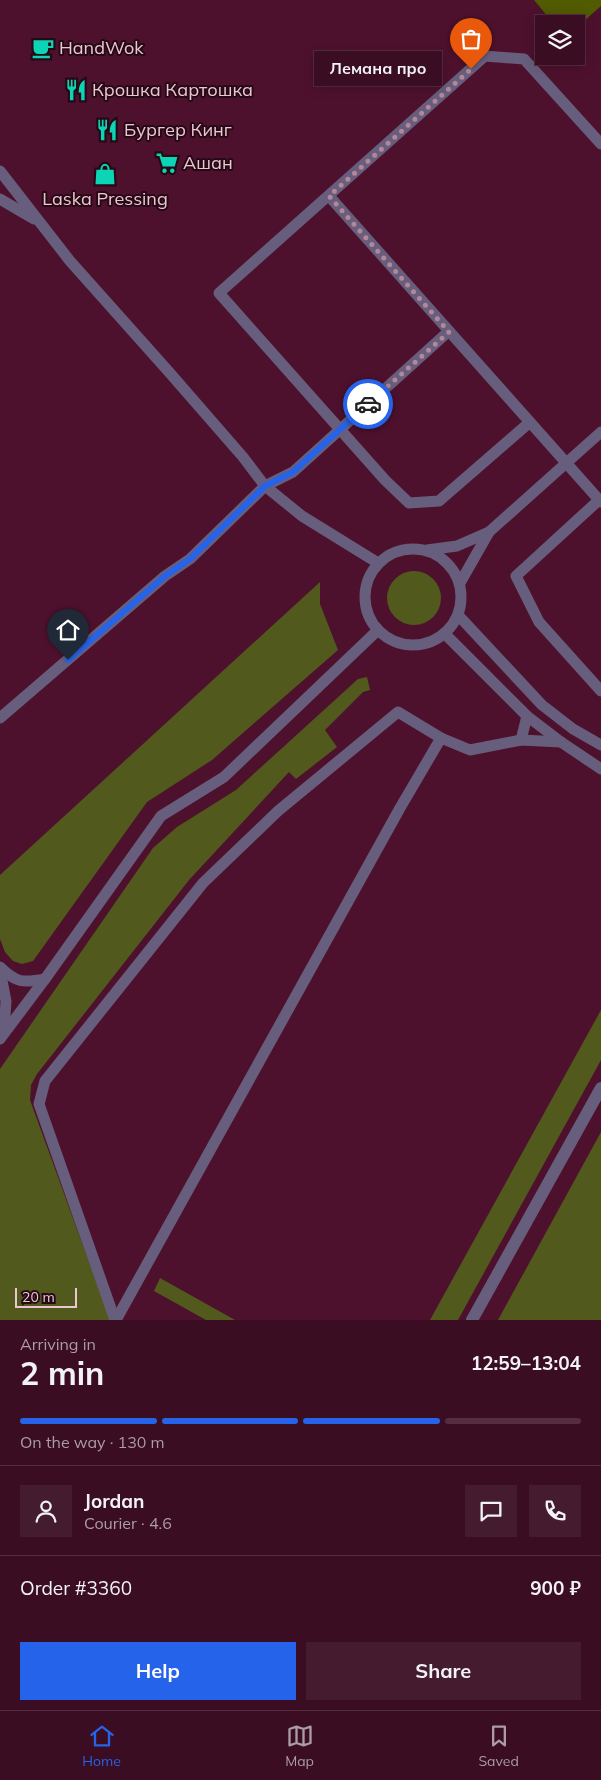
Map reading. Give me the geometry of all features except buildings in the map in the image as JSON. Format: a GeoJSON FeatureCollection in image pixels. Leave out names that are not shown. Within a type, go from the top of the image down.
{"type":"FeatureCollection","features":[{"type":"Feature","properties":{"kind":"street"},"geometry":{"type":"LineString","coordinates":[[472,1320],[601,1088]]}},
{"type":"Feature","properties":{"kind":"lane"},"geometry":{"type":"LineString","coordinates":[[530,422],[439,501],[409,503],[385,480],[219,293],[485,56],[524,59],[601,144]]}},
{"type":"Feature","properties":{"kind":"lane"},"geometry":{"type":"LineString","coordinates":[[0,171],[70,261],[169,372],[265,486],[302,516],[378,563]]}},
{"type":"Feature","properties":{"kind":"lane"},"geometry":{"type":"LineString","coordinates":[[329,196],[600,501],[516,576],[539,622],[601,692]]}},
{"type":"Feature","properties":{"kind":"lane"},"geometry":{"type":"LineString","coordinates":[[0,199],[38,221]]}},
{"type":"Feature","properties":{"kind":"lane"},"geometry":{"type":"LineString","coordinates":[[0,718],[165,576],[190,559],[265,486],[293,472],[449,332]]}},
{"type":"Feature","properties":{"kind":"lane"},"geometry":{"type":"LineString","coordinates":[[460,582],[489,532],[601,432]]}},
{"type":"Feature","properties":{"kind":"lane"},"geometry":{"type":"LineString","coordinates":[[427,550],[441,557],[453,568],[460,582],[462,599],[458,616],[445,634],[432,641],[418,645],[403,644],[390,639],[378,630],[370,618],[365,604],[365,589],[370,575],[378,563],[389,555],[401,550],[414,548],[427,550],[457,546],[489,532]]}},
{"type":"Feature","properties":{"kind":"lane"},"geometry":{"type":"LineString","coordinates":[[458,616],[542,705],[573,729],[601,745]]}},
{"type":"Feature","properties":{"kind":"lane"},"geometry":{"type":"LineString","coordinates":[[2,1035],[45,979],[161,816],[224,777],[378,630]]}},
{"type":"Feature","properties":{"kind":"lane"},"geometry":{"type":"LineString","coordinates":[[445,634],[528,716],[561,742],[601,769]]}},
{"type":"Feature","properties":{"kind":"lane"},"geometry":{"type":"LineString","coordinates":[[115,1320],[39,1104],[45,1081],[203,883],[278,811],[398,712],[440,738],[470,750],[521,740],[561,742]]}},
{"type":"Feature","properties":{"kind":"lane"},"geometry":{"type":"LineString","coordinates":[[521,740],[528,716]]}},
{"type":"Feature","properties":{"kind":"lane"},"geometry":{"type":"LineString","coordinates":[[115,1320],[440,738]]}},
{"type":"Feature","properties":{"kind":"lane"},"geometry":{"type":"LineString","coordinates":[[0,968],[11,978],[20,981],[45,979]]}},
{"type":"Feature","properties":{"kind":"lane"},"geometry":{"type":"LineString","coordinates":[[0,968],[6,1001],[2,1035]]}},
{"type":"Feature","properties":{"kind":"green space"},"geometry":{"type":"Polygon","coordinates":[[[534,0],[601,0],[601,6],[585,20],[585,15],[546,15],[534,0]]]}},
{"type":"Feature","properties":{"kind":"green space"},"geometry":{"type":"Polygon","coordinates":[[[414,571],[424,573],[433,579],[439,588],[441,598],[439,608],[433,617],[424,623],[414,625],[404,623],[395,617],[389,608],[387,598],[389,588],[395,579],[404,573],[414,571]]]}},
{"type":"Feature","properties":{"kind":"green space"},"geometry":{"type":"Polygon","coordinates":[[[320,582],[320,604],[338,650],[212,760],[147,802],[33,961],[22,964],[13,961],[5,952],[0,939],[0,875],[320,582]]]}},
{"type":"Feature","properties":{"kind":"green space"},"geometry":{"type":"Polygon","coordinates":[[[367,677],[370,690],[363,692],[325,730],[337,747],[296,779],[289,772],[189,880],[37,1074],[31,1085],[30,1100],[110,1320],[0,1320],[0,1069],[153,848],[177,827],[236,790],[358,679],[367,677]]]}},
{"type":"Feature","properties":{"kind":"green space"},"geometry":{"type":"Polygon","coordinates":[[[601,1010],[601,1060],[458,1320],[430,1320],[601,1010]]]}},
{"type":"Feature","properties":{"kind":"green space"},"geometry":{"type":"Polygon","coordinates":[[[601,1132],[601,1320],[498,1320],[601,1132]]]}},
{"type":"Feature","properties":{"kind":"green space"},"geometry":{"type":"Polygon","coordinates":[[[160,1278],[235,1320],[206,1320],[154,1291],[160,1278]]]}},
{"type":"Feature","properties":{"kind":"way so far"},"geometry":{"type":"LineString","coordinates":[[368,404],[449,332],[329,196],[471,69]]}},
{"type":"Feature","properties":{"kind":"place","name":"HandWok"},"geometry":{"type":"Point","coordinates":[43,48]}},
{"type":"Feature","properties":{"kind":"place","name":"Лемана про"},"geometry":{"type":"Point","coordinates":[471,69]}},
{"type":"Feature","properties":{"kind":"place","name":"Крошка Картошка"},"geometry":{"type":"Point","coordinates":[76,90]}},
{"type":"Feature","properties":{"kind":"place","name":"Бургер Кинг"},"geometry":{"type":"Point","coordinates":[107,130]}},
{"type":"Feature","properties":{"kind":"place","name":"Ашан"},"geometry":{"type":"Point","coordinates":[167,163]}},
{"type":"Feature","properties":{"kind":"place","name":"Laska Pressing"},"geometry":{"type":"Point","coordinates":[105,174]}},
{"type":"Feature","properties":{"kind":"route"},"geometry":{"type":"LineString","coordinates":[[68,660],[165,576],[190,559],[265,486],[293,472],[368,404]]}}]}
